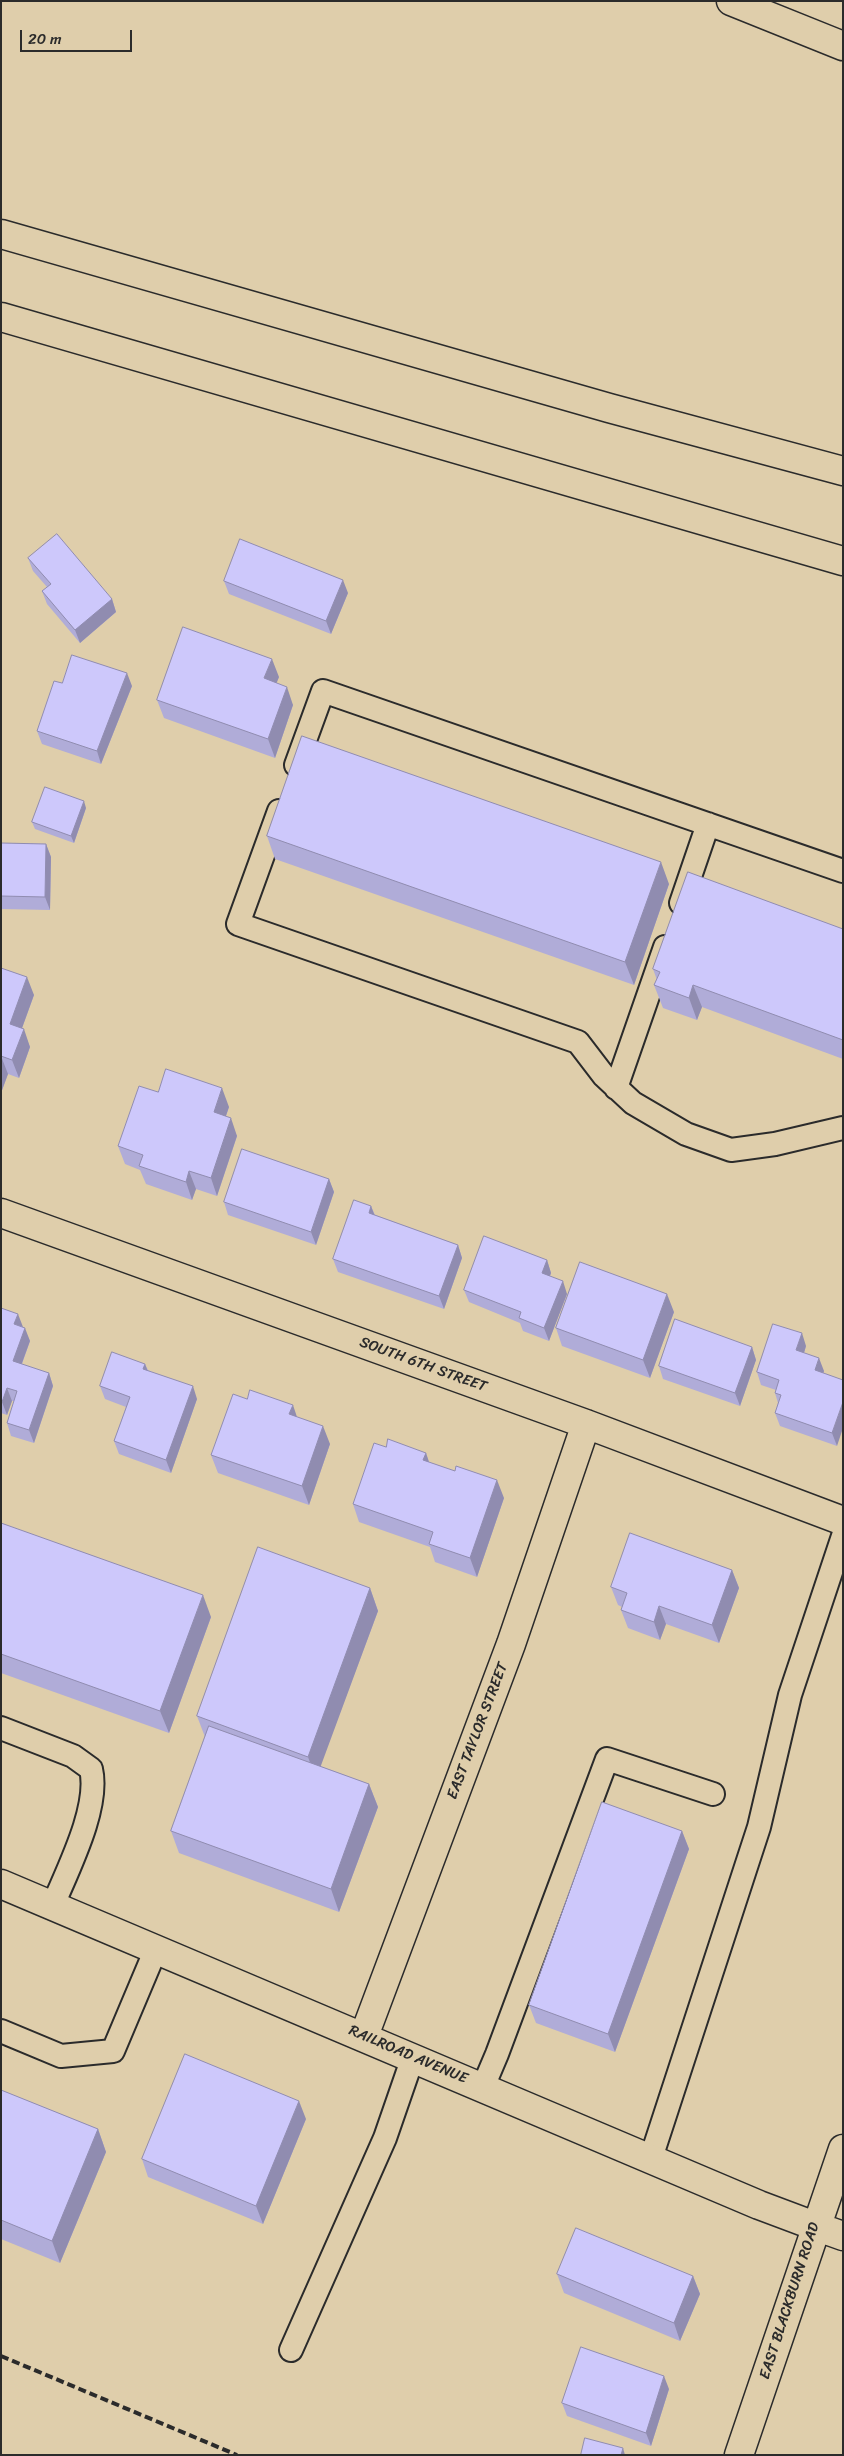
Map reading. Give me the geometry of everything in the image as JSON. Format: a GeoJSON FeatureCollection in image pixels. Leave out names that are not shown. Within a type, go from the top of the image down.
{"type":"FeatureCollection","features":[{"type":"Feature","properties":{"kind":"main road"},"geometry":{"type":"LineString","coordinates":[[731,1],[843,46]]}},
{"type":"Feature","properties":{"kind":"main road"},"geometry":{"type":"LineString","coordinates":[[1,234],[599,405],[843,471]]}},
{"type":"Feature","properties":{"kind":"main road"},"geometry":{"type":"LineString","coordinates":[[1,317],[843,561]]}},
{"type":"Feature","properties":{"kind":"main road","name":"SOUTH 6TH STREET"},"geometry":{"type":"LineString","coordinates":[[1,1213],[586,1424],[843,1521]]}},
{"type":"Feature","properties":{"kind":"main road","name":"EAST TAYLOR STREET"},"geometry":{"type":"LineString","coordinates":[[364,2036],[510,1644],[586,1424]]}},
{"type":"Feature","properties":{"kind":"main road","name":"RAILROAD AVENUE"},"geometry":{"type":"LineString","coordinates":[[1,1884],[414,2057],[759,2205],[843,2236]]}},
{"type":"Feature","properties":{"kind":"main road","name":"EAST BLACKBURN ROAD"},"geometry":{"type":"LineString","coordinates":[[739,2455],[843,2148]]}},
{"type":"Feature","properties":{"kind":"lane"},"geometry":{"type":"LineString","coordinates":[[843,871],[323,691],[238,924],[578,1042],[616,1088],[633,1104],[686,1134],[731,1150],[774,1144],[843,1128]]}},
{"type":"Feature","properties":{"kind":"lane"},"geometry":{"type":"LineString","coordinates":[[616,1088],[708,824]]}},
{"type":"Feature","properties":{"kind":"lane"},"geometry":{"type":"LineString","coordinates":[[651,2158],[759,1827],[790,1695],[843,1536]]}},
{"type":"Feature","properties":{"kind":"lane"},"geometry":{"type":"LineString","coordinates":[[1,1728],[73,1756],[91,1769],[94,1781],[92,1805],[53,1905]]}},
{"type":"Feature","properties":{"kind":"lane"},"geometry":{"type":"LineString","coordinates":[[483,2087],[607,1759],[713,1794]]}},
{"type":"Feature","properties":{"kind":"lane"},"geometry":{"type":"LineString","coordinates":[[1,2030],[61,2056],[113,2051],[156,1949]]}},
{"type":"Feature","properties":{"kind":"lane"},"geometry":{"type":"LineString","coordinates":[[292,2350],[386,2138],[414,2057]]}},
{"type":"Feature","properties":{"kind":"building"},"geometry":{"type":"Polygon","coordinates":[[[57,534],[112,599],[75,630],[42,591],[51,584],[28,558],[57,534]]]}},
{"type":"Feature","properties":{"kind":"building"},"geometry":{"type":"Polygon","coordinates":[[[240,539],[343,580],[326,621],[224,581],[240,539]]]}},
{"type":"Feature","properties":{"kind":"building"},"geometry":{"type":"Polygon","coordinates":[[[183,627],[272,659],[264,678],[287,687],[268,739],[157,700],[183,627]]]}},
{"type":"Feature","properties":{"kind":"building"},"geometry":{"type":"Polygon","coordinates":[[[72,655],[127,673],[97,751],[37,731],[54,681],[62,683],[72,655]]]}},
{"type":"Feature","properties":{"kind":"building"},"geometry":{"type":"Polygon","coordinates":[[[302,736],[661,862],[625,962],[267,836],[302,736]]]}},
{"type":"Feature","properties":{"kind":"building"},"geometry":{"type":"Polygon","coordinates":[[[45,787],[84,801],[71,836],[32,822],[45,787]]]}},
{"type":"Feature","properties":{"kind":"building"},"geometry":{"type":"Polygon","coordinates":[[[1,843],[46,844],[45,897],[1,896],[1,843]]]}},
{"type":"Feature","properties":{"kind":"building"},"geometry":{"type":"Polygon","coordinates":[[[688,872],[843,929],[843,1040],[693,985],[689,998],[654,985],[660,972],[653,969],[688,872]]]}},
{"type":"Feature","properties":{"kind":"building"},"geometry":{"type":"Polygon","coordinates":[[[1,968],[27,977],[10,1024],[24,1029],[12,1060],[1,1056],[1,968]]]}},
{"type":"Feature","properties":{"kind":"building"},"geometry":{"type":"Polygon","coordinates":[[[166,1069],[222,1088],[214,1112],[231,1118],[211,1178],[189,1171],[186,1182],[139,1166],[143,1155],[118,1146],[139,1086],[158,1092],[166,1069]]]}},
{"type":"Feature","properties":{"kind":"building"},"geometry":{"type":"Polygon","coordinates":[[[242,1149],[329,1179],[311,1232],[224,1202],[242,1149]]]}},
{"type":"Feature","properties":{"kind":"building"},"geometry":{"type":"Polygon","coordinates":[[[354,1200],[371,1206],[369,1213],[458,1245],[439,1296],[333,1259],[354,1200]]]}},
{"type":"Feature","properties":{"kind":"building"},"geometry":{"type":"Polygon","coordinates":[[[484,1236],[547,1260],[542,1273],[563,1281],[544,1328],[519,1318],[521,1312],[464,1290],[484,1236]]]}},
{"type":"Feature","properties":{"kind":"building"},"geometry":{"type":"Polygon","coordinates":[[[580,1262],[667,1294],[643,1360],[556,1328],[580,1262]]]}},
{"type":"Feature","properties":{"kind":"building"},"geometry":{"type":"Polygon","coordinates":[[[1,1308],[18,1314],[14,1324],[25,1328],[13,1361],[49,1373],[29,1430],[7,1423],[17,1391],[7,1388],[1,1402],[1,1308]]]}},
{"type":"Feature","properties":{"kind":"building"},"geometry":{"type":"Polygon","coordinates":[[[675,1319],[752,1347],[735,1393],[659,1366],[675,1319]]]}},
{"type":"Feature","properties":{"kind":"building"},"geometry":{"type":"Polygon","coordinates":[[[773,1324],[802,1333],[796,1350],[819,1358],[815,1370],[843,1380],[843,1402],[832,1433],[775,1413],[781,1395],[775,1393],[779,1380],[757,1372],[773,1324]]]}},
{"type":"Feature","properties":{"kind":"building"},"geometry":{"type":"Polygon","coordinates":[[[112,1352],[145,1364],[143,1369],[193,1386],[166,1460],[114,1441],[130,1397],[100,1386],[112,1352]]]}},
{"type":"Feature","properties":{"kind":"building"},"geometry":{"type":"Polygon","coordinates":[[[250,1390],[293,1405],[289,1414],[323,1426],[302,1486],[211,1455],[233,1394],[247,1399],[250,1390]]]}},
{"type":"Feature","properties":{"kind":"building"},"geometry":{"type":"Polygon","coordinates":[[[388,1439],[426,1453],[423,1460],[455,1471],[456,1466],[497,1480],[470,1558],[429,1544],[433,1532],[353,1504],[374,1443],[386,1447],[388,1439]]]}},
{"type":"Feature","properties":{"kind":"building"},"geometry":{"type":"Polygon","coordinates":[[[1,1523],[203,1595],[160,1711],[1,1654],[1,1523]]]}},
{"type":"Feature","properties":{"kind":"building"},"geometry":{"type":"Polygon","coordinates":[[[630,1533],[732,1570],[712,1625],[659,1606],[654,1622],[621,1610],[627,1593],[611,1587],[630,1533]]]}},
{"type":"Feature","properties":{"kind":"building"},"geometry":{"type":"Polygon","coordinates":[[[258,1547],[370,1588],[308,1757],[197,1716],[258,1547]]]}},
{"type":"Feature","properties":{"kind":"building"},"geometry":{"type":"Polygon","coordinates":[[[209,1726],[369,1784],[331,1889],[171,1831],[209,1726]]]}},
{"type":"Feature","properties":{"kind":"building"},"geometry":{"type":"Polygon","coordinates":[[[602,1802],[682,1831],[608,2034],[529,2005],[602,1802]]]}},
{"type":"Feature","properties":{"kind":"building"},"geometry":{"type":"Polygon","coordinates":[[[185,2054],[299,2101],[256,2206],[142,2159],[185,2054]]]}},
{"type":"Feature","properties":{"kind":"building"},"geometry":{"type":"Polygon","coordinates":[[[1,2090],[98,2129],[52,2241],[1,2220],[1,2090]]]}},
{"type":"Feature","properties":{"kind":"building"},"geometry":{"type":"Polygon","coordinates":[[[576,2228],[693,2276],[674,2323],[557,2274],[576,2228]]]}},
{"type":"Feature","properties":{"kind":"building"},"geometry":{"type":"Polygon","coordinates":[[[581,2347],[664,2376],[646,2433],[562,2403],[581,2347]]]}},
{"type":"Feature","properties":{"kind":"building"},"geometry":{"type":"Polygon","coordinates":[[[585,2438],[623,2448],[621,2455],[581,2455],[585,2438]]]}},
{"type":"Feature","properties":{"kind":"railway"},"geometry":{"type":"LineString","coordinates":[[1,2356],[237,2455]]}}]}
